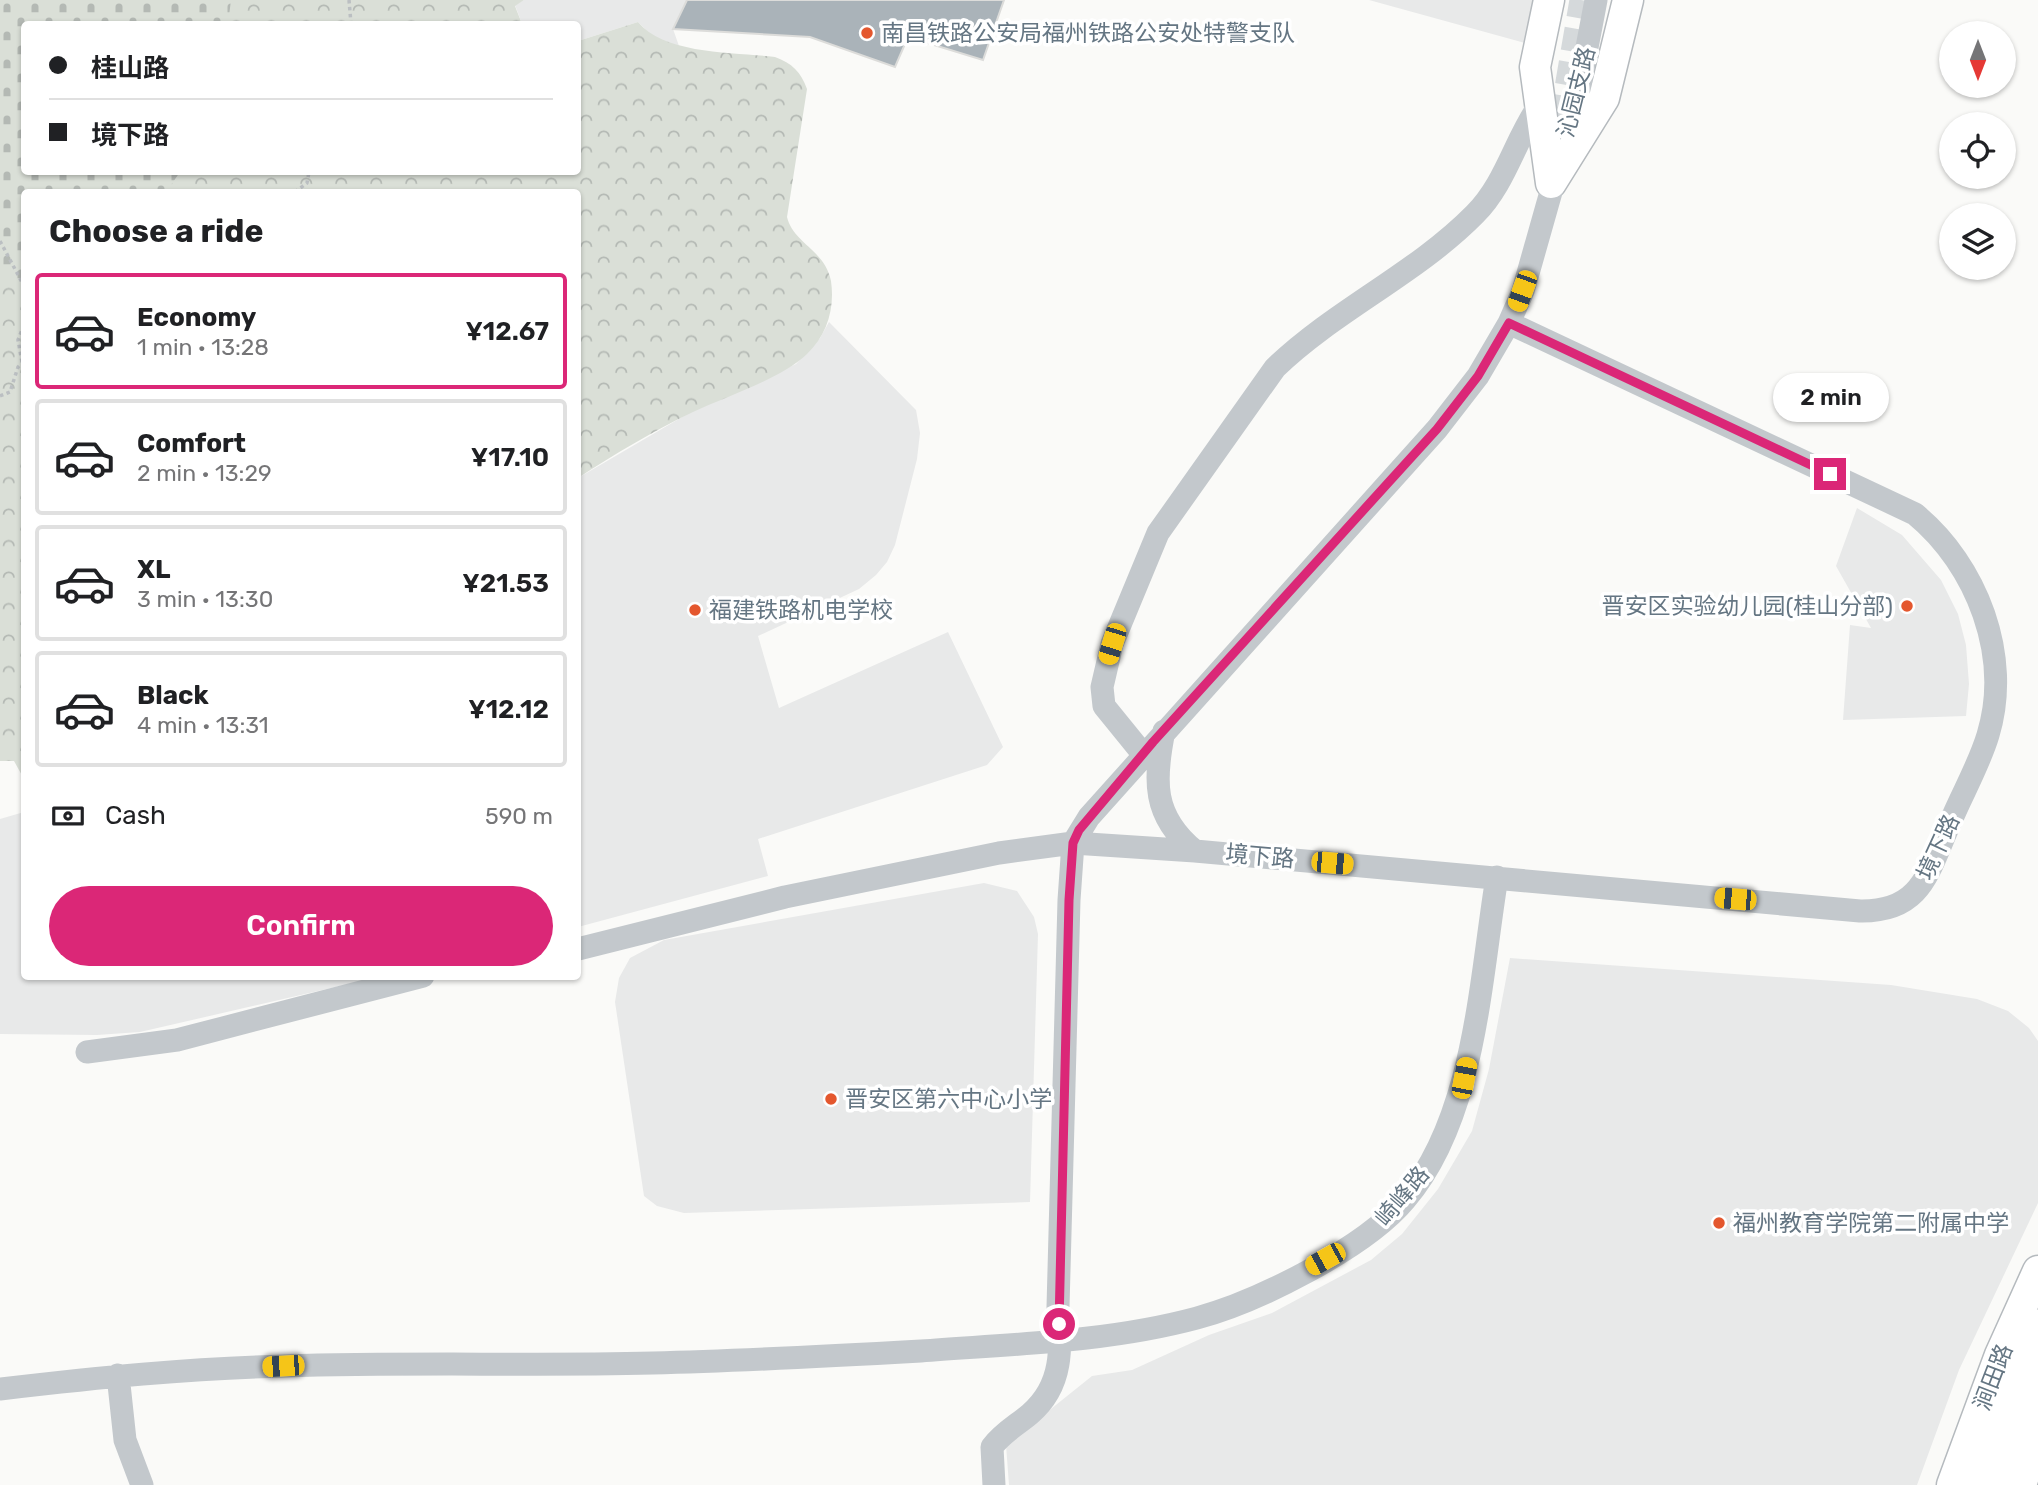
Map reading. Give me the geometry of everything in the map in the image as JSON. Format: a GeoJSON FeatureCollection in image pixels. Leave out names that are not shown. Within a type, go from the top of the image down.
{"type":"FeatureCollection","features":[{"type":"Feature","properties":{"kind":"highway"},"geometry":{"type":"LineString","coordinates":[[1970,1485],[2038,1326]]}},
{"type":"Feature","properties":{"kind":"highway"},"geometry":{"type":"LineString","coordinates":[[1997,1485],[2038,1380]]}},
{"type":"Feature","properties":{"kind":"main road"},"geometry":{"type":"LineString","coordinates":[[1549,0],[1535,67],[1551,183]]}},
{"type":"Feature","properties":{"kind":"main road"},"geometry":{"type":"LineString","coordinates":[[1551,183],[1604,98],[1628,0]]}},
{"type":"Feature","properties":{"kind":"main road","name":"涧田路"},"geometry":{"type":"LineString","coordinates":[[1952,1485],[2000,1355],[2038,1270]]}},
{"type":"Feature","properties":{"kind":"main road"},"geometry":{"type":"LineString","coordinates":[[2021,1485],[2038,1435]]}},
{"type":"Feature","properties":{"kind":"street","name":"沁园支路"},"geometry":{"type":"LineString","coordinates":[[1073,843],[1089,817],[1143,754],[1437,429],[1478,376],[1509,323],[1535,252],[1551,183],[1577,100],[1596,0]]}},
{"type":"Feature","properties":{"kind":"street"},"geometry":{"type":"LineString","coordinates":[[1143,754],[1111,718],[1104,706],[1102,687],[1112,644],[1158,533],[1276,368],[1298,348],[1476,213],[1496,187],[1523,130],[1540,104]]}},
{"type":"Feature","properties":{"kind":"street","name":"境下路"},"geometry":{"type":"LineString","coordinates":[[581,948],[785,897],[1020,849],[1073,843],[1497,877],[1860,911],[1900,905],[1920,887],[1983,749],[1994,699],[1991,642],[1975,590],[1944,544],[1914,514],[1509,323]]}},
{"type":"Feature","properties":{"kind":"street"},"geometry":{"type":"LineString","coordinates":[[1164,730],[1156,779],[1159,797],[1173,828],[1195,851]]}},
{"type":"Feature","properties":{"kind":"street"},"geometry":{"type":"LineString","coordinates":[[994,1485],[992,1447],[1032,1412],[1052,1387],[1058,1374],[1059,1239],[1073,843]]}},
{"type":"Feature","properties":{"kind":"street","name":"崎峰路"},"geometry":{"type":"LineString","coordinates":[[0,1389],[118,1375],[283,1366],[653,1363],[1060,1341],[1182,1321],[1241,1303],[1364,1237],[1396,1210],[1429,1166],[1460,1096],[1497,877]]}},
{"type":"Feature","properties":{"kind":"street"},"geometry":{"type":"LineString","coordinates":[[87,1052],[177,1040],[408,980]]}},
{"type":"Feature","properties":{"kind":"street"},"geometry":{"type":"LineString","coordinates":[[118,1375],[125,1440],[142,1485]]}},
{"type":"Feature","properties":{"kind":"path"},"geometry":{"type":"LineString","coordinates":[[349,0],[351,21]]}},
{"type":"Feature","properties":{"kind":"path"},"geometry":{"type":"LineString","coordinates":[[299,189],[307,183],[308,175]]}},
{"type":"Feature","properties":{"kind":"path"},"geometry":{"type":"LineString","coordinates":[[0,241],[21,280]]}},
{"type":"Feature","properties":{"kind":"path"},"geometry":{"type":"LineString","coordinates":[[21,332],[18,340],[21,357]]}},
{"type":"Feature","properties":{"kind":"path"},"geometry":{"type":"LineString","coordinates":[[0,396],[10,392],[21,364]]}},
{"type":"Feature","properties":{"kind":"shaded area"},"geometry":{"type":"Polygon","coordinates":[[[524,0],[687,0],[673,29],[679,46],[655,39],[638,22],[581,40],[581,21],[521,21],[515,5],[524,0]]]}},
{"type":"Feature","properties":{"kind":"shaded area"},"geometry":{"type":"Polygon","coordinates":[[[1369,0],[1535,0],[1525,43],[1369,0]]]}},
{"type":"Feature","properties":{"kind":"shaded area","name":"福建铁路机电学校"},"geometry":{"type":"Polygon","coordinates":[[[829,322],[916,410],[920,433],[917,459],[895,545],[887,562],[859,589],[758,636],[779,708],[948,632],[1003,747],[987,765],[758,839],[768,876],[581,926],[581,476],[689,413],[796,364],[820,338],[829,322]]]}},
{"type":"Feature","properties":{"kind":"shaded area","name":"晋安区实验幼儿园(桂山分部)"},"geometry":{"type":"Polygon","coordinates":[[[1857,508],[1902,535],[1941,580],[1958,614],[1966,645],[1969,684],[1966,716],[1843,720],[1850,625],[1871,628],[1836,566],[1857,508]]]}},
{"type":"Feature","properties":{"kind":"shaded area"},"geometry":{"type":"Polygon","coordinates":[[[21,813],[21,980],[366,980],[140,1032],[97,1035],[0,1034],[0,819],[21,813]]]}},
{"type":"Feature","properties":{"kind":"shaded area","name":"晋安区第六中心小学"},"geometry":{"type":"Polygon","coordinates":[[[984,883],[1017,891],[1034,917],[1038,934],[1030,1202],[684,1213],[657,1206],[644,1196],[615,1002],[619,978],[630,958],[664,940],[984,883]]]}},
{"type":"Feature","properties":{"kind":"shaded area","name":"福州教育学院第二附属中学"},"geometry":{"type":"Polygon","coordinates":[[[1510,958],[1891,985],[1977,999],[2008,1011],[2029,1028],[2038,1041],[2038,1203],[1959,1370],[1917,1485],[1009,1485],[1006,1445],[1092,1376],[1132,1370],[1209,1335],[1272,1313],[1371,1260],[1402,1234],[1438,1189],[1472,1131],[1489,1069],[1510,958]]]}},
{"type":"Feature","properties":{"kind":"green space"},"geometry":{"type":"Polygon","coordinates":[[[0,0],[524,0],[515,6],[521,21],[21,21],[21,175],[581,175],[581,40],[638,22],[665,41],[702,50],[775,57],[795,69],[807,89],[787,217],[796,234],[828,270],[831,281],[832,302],[820,339],[807,354],[783,371],[663,427],[581,476],[581,189],[21,189],[21,774],[14,761],[0,761],[0,0]]]}},
{"type":"Feature","properties":{"kind":"green space"},"geometry":{"type":"Polygon","coordinates":[[[0,0],[231,0],[228,21],[21,21],[21,175],[178,175],[168,189],[21,189],[21,278],[0,281],[0,0]]]}},
{"type":"Feature","properties":{"kind":"building","name":"南昌铁路公安局福州铁路公安处特警支队"},"geometry":{"type":"Polygon","coordinates":[[[687,0],[1004,0],[983,60],[908,37],[895,67],[810,37],[673,29],[687,0]]]}},
{"type":"Feature","properties":{"kind":"tunnel"},"geometry":{"type":"LineString","coordinates":[[1555,152],[1581,0]]}},
{"type":"Feature","properties":{"kind":"place","name":"南昌铁路公安局福州铁路公安处特警支队"},"geometry":{"type":"Point","coordinates":[867,33]}},
{"type":"Feature","properties":{"kind":"place","name":"晋安区实验幼儿园(桂山分部)"},"geometry":{"type":"Point","coordinates":[1907,606]}},
{"type":"Feature","properties":{"kind":"place","name":"福建铁路机电学校"},"geometry":{"type":"Point","coordinates":[695,610]}},
{"type":"Feature","properties":{"kind":"place","name":"晋安区第六中心小学"},"geometry":{"type":"Point","coordinates":[831,1099]}},
{"type":"Feature","properties":{"kind":"place","name":"福州教育学院第二附属中学"},"geometry":{"type":"Point","coordinates":[1719,1223]}},
{"type":"Feature","properties":{"kind":"route"},"geometry":{"type":"LineString","coordinates":[[1059,1324],[1069,900],[1073,843],[1089,817],[1153,742],[1437,429],[1478,376],[1509,323],[1830,474]]}}]}
